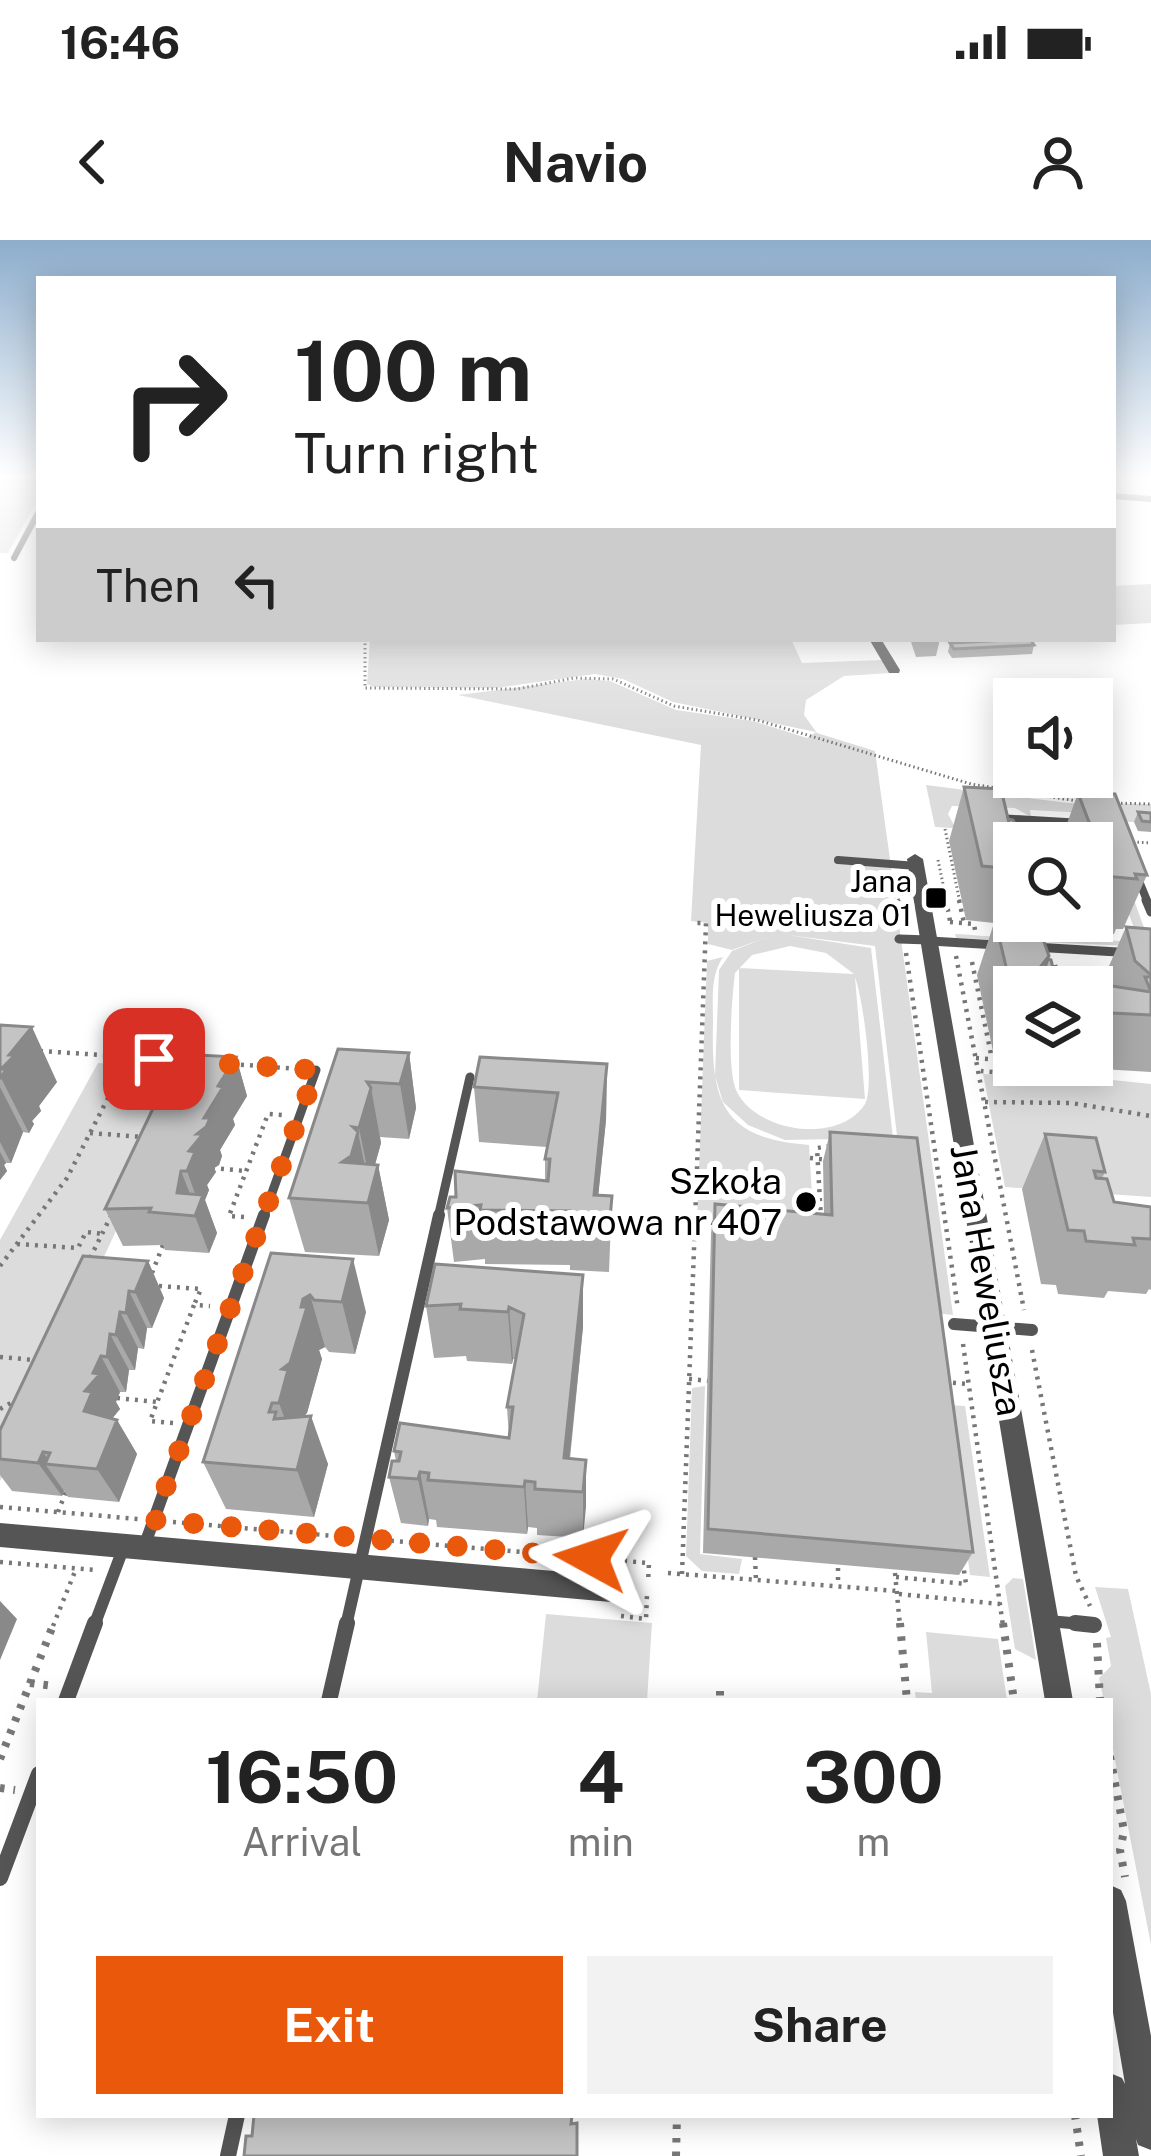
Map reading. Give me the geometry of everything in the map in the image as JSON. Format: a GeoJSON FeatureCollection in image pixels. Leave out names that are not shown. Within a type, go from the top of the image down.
{"type":"FeatureCollection","features":[{"type":"Feature","properties":{"kind":"street"},"geometry":{"type":"LineString","coordinates":[[877,642],[895,670]]}},
{"type":"Feature","properties":{"kind":"street","name":"Jana Heweliusza"},"geometry":{"type":"LineString","coordinates":[[916,862],[1058,1698]]}},
{"type":"Feature","properties":{"kind":"street"},"geometry":{"type":"LineString","coordinates":[[0,1534],[134,1546],[363,1552],[622,1590]]}},
{"type":"Feature","properties":{"kind":"street"},"geometry":{"type":"LineString","coordinates":[[1119,1895],[1151,2132]]}},
{"type":"Feature","properties":{"kind":"street"},"geometry":{"type":"LineString","coordinates":[[1113,2108],[1121,2156]]}},
{"type":"Feature","properties":{"kind":"lane"},"geometry":{"type":"LineString","coordinates":[[988,818],[1060,822]]}},
{"type":"Feature","properties":{"kind":"lane"},"geometry":{"type":"LineString","coordinates":[[1128,842],[1151,912]]}},
{"type":"Feature","properties":{"kind":"lane"},"geometry":{"type":"LineString","coordinates":[[838,860],[916,862]]}},
{"type":"Feature","properties":{"kind":"lane"},"geometry":{"type":"LineString","coordinates":[[902,939],[1151,954]]}},
{"type":"Feature","properties":{"kind":"lane"},"geometry":{"type":"LineString","coordinates":[[67,1698],[134,1546],[154,1520],[316,1070]]}},
{"type":"Feature","properties":{"kind":"lane"},"geometry":{"type":"LineString","coordinates":[[330,1698],[470,1077]]}},
{"type":"Feature","properties":{"kind":"lane"},"geometry":{"type":"LineString","coordinates":[[958,1324],[1030,1330]]}},
{"type":"Feature","properties":{"kind":"lane"},"geometry":{"type":"LineString","coordinates":[[1045,1621],[1094,1625]]}},
{"type":"Feature","properties":{"kind":"lane"},"geometry":{"type":"LineString","coordinates":[[0,1878],[36,1782]]}},
{"type":"Feature","properties":{"kind":"lane"},"geometry":{"type":"LineString","coordinates":[[228,2156],[236,2118]]}},
{"type":"Feature","properties":{"kind":"path"},"geometry":{"type":"LineString","coordinates":[[365,642],[365,688],[517,689],[574,678],[613,679],[674,706],[757,719],[971,784],[1086,801]]}},
{"type":"Feature","properties":{"kind":"path"},"geometry":{"type":"LineString","coordinates":[[1108,802],[1151,804]]}},
{"type":"Feature","properties":{"kind":"path"},"geometry":{"type":"LineString","coordinates":[[1126,825],[1128,842],[1151,843]]}},
{"type":"Feature","properties":{"kind":"path"},"geometry":{"type":"LineString","coordinates":[[935,828],[945,829],[958,894],[953,938]]}},
{"type":"Feature","properties":{"kind":"path"},"geometry":{"type":"LineString","coordinates":[[937,838],[966,840]]}},
{"type":"Feature","properties":{"kind":"path"},"geometry":{"type":"LineString","coordinates":[[952,864],[938,862],[944,894],[957,923]]}},
{"type":"Feature","properties":{"kind":"path"},"geometry":{"type":"LineString","coordinates":[[893,868],[1014,1698]]}},
{"type":"Feature","properties":{"kind":"path"},"geometry":{"type":"LineString","coordinates":[[944,894],[958,894]]}},
{"type":"Feature","properties":{"kind":"path"},"geometry":{"type":"LineString","coordinates":[[682,1574],[706,923],[698,923]]}},
{"type":"Feature","properties":{"kind":"path"},"geometry":{"type":"LineString","coordinates":[[955,947],[1053,1458],[1043,1457],[1051,1500],[1061,1500],[1076,1576],[1088,1591],[1100,1698]]}},
{"type":"Feature","properties":{"kind":"path"},"geometry":{"type":"LineString","coordinates":[[1050,948],[1055,966]]}},
{"type":"Feature","properties":{"kind":"path"},"geometry":{"type":"LineString","coordinates":[[957,962],[989,963]]}},
{"type":"Feature","properties":{"kind":"path"},"geometry":{"type":"LineString","coordinates":[[972,962],[992,1059],[976,1058]]}},
{"type":"Feature","properties":{"kind":"path"},"geometry":{"type":"LineString","coordinates":[[975,974],[991,974]]}},
{"type":"Feature","properties":{"kind":"path"},"geometry":{"type":"LineString","coordinates":[[963,988],[978,989]]}},
{"type":"Feature","properties":{"kind":"path"},"geometry":{"type":"LineString","coordinates":[[969,1022],[985,1023]]}},
{"type":"Feature","properties":{"kind":"path"},"geometry":{"type":"LineString","coordinates":[[22,1050],[200,1062]]}},
{"type":"Feature","properties":{"kind":"path"},"geometry":{"type":"LineString","coordinates":[[129,1057],[156,1081],[163,1105],[168,1086]]}},
{"type":"Feature","properties":{"kind":"path"},"geometry":{"type":"LineString","coordinates":[[0,1265],[58,1192],[129,1057]]}},
{"type":"Feature","properties":{"kind":"path"},"geometry":{"type":"LineString","coordinates":[[173,1073],[179,1060]]}},
{"type":"Feature","properties":{"kind":"path"},"geometry":{"type":"LineString","coordinates":[[220,1063],[304,1069],[298,1084]]}},
{"type":"Feature","properties":{"kind":"path"},"geometry":{"type":"LineString","coordinates":[[979,1071],[993,1072]]}},
{"type":"Feature","properties":{"kind":"path"},"geometry":{"type":"LineString","coordinates":[[250,1217],[229,1216],[268,1114],[287,1116],[292,1100]]}},
{"type":"Feature","properties":{"kind":"path"},"geometry":{"type":"LineString","coordinates":[[985,1102],[1071,1103],[1151,1116]]}},
{"type":"Feature","properties":{"kind":"path"},"geometry":{"type":"LineString","coordinates":[[136,1154],[155,1125]]}},
{"type":"Feature","properties":{"kind":"path"},"geometry":{"type":"LineString","coordinates":[[90,1133],[148,1137]]}},
{"type":"Feature","properties":{"kind":"path"},"geometry":{"type":"LineString","coordinates":[[821,1230],[814,1158],[817,1148],[834,1145]]}},
{"type":"Feature","properties":{"kind":"path"},"geometry":{"type":"LineString","coordinates":[[814,1158],[841,1160]]}},
{"type":"Feature","properties":{"kind":"path"},"geometry":{"type":"LineString","coordinates":[[212,1168],[246,1171]]}},
{"type":"Feature","properties":{"kind":"path"},"geometry":{"type":"LineString","coordinates":[[87,1265],[119,1196]]}},
{"type":"Feature","properties":{"kind":"path"},"geometry":{"type":"LineString","coordinates":[[684,1221],[716,1223]]}},
{"type":"Feature","properties":{"kind":"path"},"geometry":{"type":"LineString","coordinates":[[15,1244],[78,1248],[86,1232],[104,1234]]}},
{"type":"Feature","properties":{"kind":"path"},"geometry":{"type":"LineString","coordinates":[[163,1245],[148,1285],[200,1289],[150,1421],[174,1423],[166,1442]]}},
{"type":"Feature","properties":{"kind":"path"},"geometry":{"type":"LineString","coordinates":[[693,1259],[713,1261]]}},
{"type":"Feature","properties":{"kind":"path"},"geometry":{"type":"LineString","coordinates":[[131,1269],[153,1270]]}},
{"type":"Feature","properties":{"kind":"path"},"geometry":{"type":"LineString","coordinates":[[194,1305],[216,1307]]}},
{"type":"Feature","properties":{"kind":"path"},"geometry":{"type":"LineString","coordinates":[[0,1357],[46,1361]]}},
{"type":"Feature","properties":{"kind":"path"},"geometry":{"type":"LineString","coordinates":[[689,1379],[710,1381]]}},
{"type":"Feature","properties":{"kind":"path"},"geometry":{"type":"LineString","coordinates":[[931,1381],[968,1384]]}},
{"type":"Feature","properties":{"kind":"path"},"geometry":{"type":"LineString","coordinates":[[0,1409],[26,1396],[22,1408]]}},
{"type":"Feature","properties":{"kind":"path"},"geometry":{"type":"LineString","coordinates":[[117,1398],[157,1402]]}},
{"type":"Feature","properties":{"kind":"path"},"geometry":{"type":"LineString","coordinates":[[58,1512],[69,1486]]}},
{"type":"Feature","properties":{"kind":"path"},"geometry":{"type":"LineString","coordinates":[[138,1519],[145,1499]]}},
{"type":"Feature","properties":{"kind":"path"},"geometry":{"type":"LineString","coordinates":[[0,1507],[154,1520],[363,1552],[649,1563]]}},
{"type":"Feature","properties":{"kind":"path"},"geometry":{"type":"LineString","coordinates":[[755,1557],[756,1580]]}},
{"type":"Feature","properties":{"kind":"path"},"geometry":{"type":"LineString","coordinates":[[907,1698],[895,1575],[965,1583],[963,1561]]}},
{"type":"Feature","properties":{"kind":"path"},"geometry":{"type":"LineString","coordinates":[[0,1759],[76,1568]]}},
{"type":"Feature","properties":{"kind":"path"},"geometry":{"type":"LineString","coordinates":[[838,1568],[838,1586]]}},
{"type":"Feature","properties":{"kind":"path"},"geometry":{"type":"LineString","coordinates":[[995,1568],[1008,1570]]}},
{"type":"Feature","properties":{"kind":"path"},"geometry":{"type":"LineString","coordinates":[[668,1573],[1000,1604]]}},
{"type":"Feature","properties":{"kind":"path"},"geometry":{"type":"LineString","coordinates":[[1010,1666],[1023,1668]]}},
{"type":"Feature","properties":{"kind":"path"},"geometry":{"type":"LineString","coordinates":[[1113,1772],[1124,1831],[1119,1895]]}},
{"type":"Feature","properties":{"kind":"path"},"geometry":{"type":"LineString","coordinates":[[676,2156],[677,2118]]}},
{"type":"Feature","properties":{"kind":"path"},"geometry":{"type":"LineString","coordinates":[[1075,2118],[1081,2156]]}},
{"type":"Feature","properties":{"kind":"shaded area"},"geometry":{"type":"Polygon","coordinates":[[[1151,584],[1151,623],[1116,625],[1116,586],[1151,584]]]}},
{"type":"Feature","properties":{"kind":"shaded area"},"geometry":{"type":"Polygon","coordinates":[[[370,642],[792,642],[802,663],[882,660],[889,673],[844,676],[806,700],[804,715],[817,733],[875,751],[953,1315],[935,1313],[897,1136],[875,946],[788,935],[871,948],[893,1138],[785,1140],[748,1125],[723,1102],[715,1076],[719,970],[732,951],[770,936],[732,950],[708,944],[708,923],[691,921],[701,745],[458,695],[585,679],[610,681],[676,710],[753,721],[807,738],[816,732],[673,702],[623,679],[595,674],[496,688],[367,684],[370,642]],[[790,946],[752,955],[740,968],[854,974],[826,953],[790,946]],[[739,969],[735,973],[732,1068],[737,1092],[747,1106],[779,1124],[818,1129],[853,1117],[865,1104],[868,1061],[855,977],[865,1099],[739,1090],[739,969]]]}},
{"type":"Feature","properties":{"kind":"shaded area"},"geometry":{"type":"Polygon","coordinates":[[[926,785],[993,793],[993,798],[1151,804],[1151,823],[1094,820],[1087,813],[1030,810],[1031,817],[1015,808],[952,806],[948,814],[955,827],[989,830],[935,827],[926,785]]]}},
{"type":"Feature","properties":{"kind":"shaded area"},"geometry":{"type":"Polygon","coordinates":[[[1113,842],[1151,947],[1043,942],[1139,942],[1113,870],[1113,842]]]}},
{"type":"Feature","properties":{"kind":"shaded area"},"geometry":{"type":"Polygon","coordinates":[[[955,934],[993,936],[993,940],[956,938],[955,934]]]}},
{"type":"Feature","properties":{"kind":"shaded area"},"geometry":{"type":"Polygon","coordinates":[[[723,957],[713,997],[719,1094],[739,1124],[780,1141],[809,1145],[814,1228],[697,1220],[707,961],[723,957]]]}},
{"type":"Feature","properties":{"kind":"shaded area"},"geometry":{"type":"Polygon","coordinates":[[[98,1063],[191,1069],[0,1481],[0,1240],[98,1063]]]}},
{"type":"Feature","properties":{"kind":"shaded area"},"geometry":{"type":"Polygon","coordinates":[[[983,1074],[993,1075],[993,1086],[1113,1086],[1113,1080],[1151,1084],[1151,1197],[1005,1187],[983,1074]]]}},
{"type":"Feature","properties":{"kind":"shaded area"},"geometry":{"type":"Polygon","coordinates":[[[705,1386],[700,1554],[742,1559],[739,1574],[702,1571],[686,1556],[692,1388],[705,1386]]]}},
{"type":"Feature","properties":{"kind":"shaded area"},"geometry":{"type":"Polygon","coordinates":[[[948,1405],[965,1406],[990,1577],[970,1575],[948,1405]]]}},
{"type":"Feature","properties":{"kind":"shaded area"},"geometry":{"type":"Polygon","coordinates":[[[1013,1578],[1023,1579],[1036,1660],[1015,1649],[1005,1586],[1013,1578]]]}},
{"type":"Feature","properties":{"kind":"shaded area"},"geometry":{"type":"Polygon","coordinates":[[[1095,1587],[1128,1589],[1151,1694],[1151,1945],[1113,1749],[1113,1698],[1103,1698],[1099,1678],[1111,1666],[1106,1638],[1111,1637],[1095,1587]]]}},
{"type":"Feature","properties":{"kind":"shaded area"},"geometry":{"type":"Polygon","coordinates":[[[546,1614],[652,1623],[647,1698],[537,1698],[546,1614]]]}},
{"type":"Feature","properties":{"kind":"shaded area"},"geometry":{"type":"Polygon","coordinates":[[[926,1632],[998,1639],[1007,1698],[916,1698],[915,1692],[932,1693],[926,1632]]]}},
{"type":"Feature","properties":{"kind":"building"},"geometry":{"type":"Polygon","coordinates":[[[1032,642],[1034,645],[954,649],[950,643],[1032,642]]]}},
{"type":"Feature","properties":{"kind":"building"},"geometry":{"type":"Polygon","coordinates":[[[964,787],[993,789],[993,798],[1003,798],[1009,822],[993,822],[993,867],[982,866],[964,787]]]}},
{"type":"Feature","properties":{"kind":"building"},"geometry":{"type":"Polygon","coordinates":[[[1115,794],[1147,875],[1113,877],[1113,822],[1089,822],[1080,798],[1113,798],[1115,794]]]}},
{"type":"Feature","properties":{"kind":"building"},"geometry":{"type":"Polygon","coordinates":[[[1138,812],[1151,813],[1151,822],[1142,821],[1138,812]]]}},
{"type":"Feature","properties":{"kind":"building"},"geometry":{"type":"Polygon","coordinates":[[[1126,927],[1151,929],[1151,975],[1135,961],[1126,927]]]}},
{"type":"Feature","properties":{"kind":"building"},"geometry":{"type":"Polygon","coordinates":[[[1000,942],[1044,942],[1049,956],[1041,966],[1006,966],[1000,942]]]}},
{"type":"Feature","properties":{"kind":"building"},"geometry":{"type":"Polygon","coordinates":[[[1113,986],[1151,992],[1151,1015],[1113,1013],[1113,986]]]}},
{"type":"Feature","properties":{"kind":"building"},"geometry":{"type":"Polygon","coordinates":[[[0,1025],[32,1027],[9,1055],[15,1055],[1,1069],[6,1069],[1,1078],[0,1078],[0,1025]]]}},
{"type":"Feature","properties":{"kind":"building"},"geometry":{"type":"Polygon","coordinates":[[[338,1049],[409,1053],[400,1084],[367,1082],[371,1088],[359,1128],[353,1127],[358,1132],[351,1156],[342,1162],[378,1165],[368,1203],[289,1198],[338,1049]]]}},
{"type":"Feature","properties":{"kind":"building"},"geometry":{"type":"Polygon","coordinates":[[[179,1054],[236,1057],[204,1118],[210,1118],[206,1127],[197,1134],[203,1134],[189,1151],[195,1152],[187,1171],[181,1171],[177,1193],[203,1195],[195,1216],[149,1212],[151,1208],[105,1209],[179,1054]]]}},
{"type":"Feature","properties":{"kind":"building"},"geometry":{"type":"Polygon","coordinates":[[[480,1057],[607,1064],[594,1195],[612,1196],[610,1219],[570,1216],[570,1211],[480,1210],[481,1205],[447,1208],[450,1197],[456,1197],[455,1171],[548,1181],[550,1159],[545,1159],[558,1093],[474,1087],[480,1057]]]}},
{"type":"Feature","properties":{"kind":"building"},"geometry":{"type":"Polygon","coordinates":[[[830,1132],[917,1138],[973,1552],[708,1529],[715,1204],[832,1215],[830,1132]]]}},
{"type":"Feature","properties":{"kind":"building"},"geometry":{"type":"Polygon","coordinates":[[[1045,1134],[1096,1138],[1105,1172],[1094,1171],[1096,1178],[1107,1179],[1114,1202],[1151,1207],[1151,1239],[1133,1238],[1135,1245],[1086,1241],[1084,1231],[1068,1230],[1045,1134]]]}},
{"type":"Feature","properties":{"kind":"building"},"geometry":{"type":"Polygon","coordinates":[[[271,1253],[353,1259],[342,1302],[314,1300],[310,1295],[303,1299],[301,1307],[307,1307],[290,1363],[282,1369],[288,1370],[279,1403],[272,1403],[269,1412],[276,1412],[274,1419],[311,1416],[297,1470],[203,1462],[271,1253]]]}},
{"type":"Feature","properties":{"kind":"building"},"geometry":{"type":"Polygon","coordinates":[[[83,1256],[148,1261],[135,1292],[129,1291],[116,1335],[110,1334],[107,1357],[101,1356],[93,1373],[100,1374],[85,1391],[92,1392],[84,1411],[117,1420],[97,1469],[45,1464],[50,1453],[43,1452],[38,1463],[0,1459],[0,1430],[83,1256]]]}},
{"type":"Feature","properties":{"kind":"building"},"geometry":{"type":"Polygon","coordinates":[[[435,1264],[583,1275],[564,1458],[586,1460],[583,1492],[535,1489],[535,1482],[525,1481],[524,1487],[428,1480],[429,1473],[420,1472],[418,1479],[389,1477],[392,1461],[399,1461],[401,1452],[394,1451],[400,1423],[509,1438],[513,1407],[507,1407],[524,1314],[509,1307],[508,1312],[460,1309],[461,1304],[426,1306],[435,1264]]]}},
{"type":"Feature","properties":{"kind":"building"},"geometry":{"type":"Polygon","coordinates":[[[254,2118],[572,2118],[571,2124],[577,2123],[577,2156],[244,2156],[246,2136],[252,2136],[254,2118]]]}},
{"type":"Feature","properties":{"kind":"place","name":"Jana Heweliusza 01"},"geometry":{"type":"Point","coordinates":[936,898]}},
{"type":"Feature","properties":{"kind":"place","name":"Szkoła Podstawowa nr 407"},"geometry":{"type":"Point","coordinates":[806,1202]}},
{"type":"Feature","properties":{"kind":"route"},"geometry":{"type":"LineString","coordinates":[[154,1059],[316,1070],[154,1520],[591,1558]]}}]}
